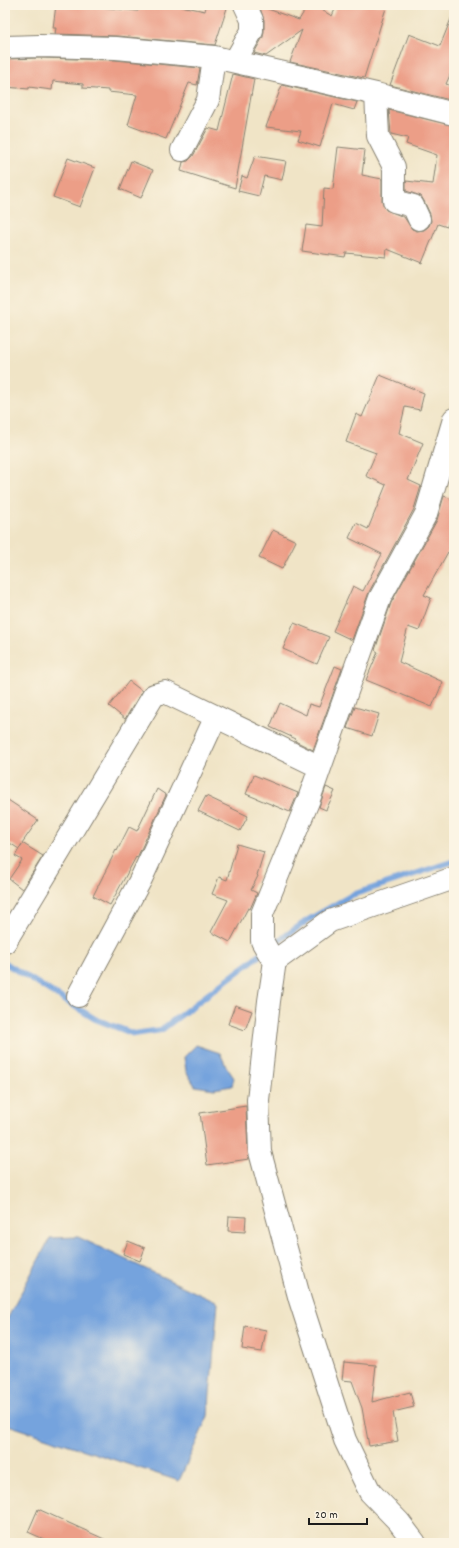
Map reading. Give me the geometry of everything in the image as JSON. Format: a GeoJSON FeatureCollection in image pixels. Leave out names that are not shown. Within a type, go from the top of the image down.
{"type":"FeatureCollection","features":[{"type":"Feature","properties":{"kind":"street"},"geometry":{"type":"LineString","coordinates":[[235,61],[252,31],[252,20],[245,5]]}},
{"type":"Feature","properties":{"kind":"street"},"geometry":{"type":"LineString","coordinates":[[5,47],[40,46],[116,48],[214,57],[376,94],[454,114]]}},
{"type":"Feature","properties":{"kind":"street"},"geometry":{"type":"LineString","coordinates":[[182,150],[208,100],[214,57]]}},
{"type":"Feature","properties":{"kind":"street"},"geometry":{"type":"LineString","coordinates":[[376,94],[378,136],[394,167],[394,201],[413,206],[419,219]]}},
{"type":"Feature","properties":{"kind":"street"},"geometry":{"type":"LineString","coordinates":[[415,1543],[399,1522],[370,1492],[345,1440],[300,1300],[260,1152],[258,1100],[269,1001],[269,952],[262,914],[309,799],[380,598],[426,514],[454,419]]}},
{"type":"Feature","properties":{"kind":"street"},"geometry":{"type":"LineString","coordinates":[[5,942],[154,695],[165,692],[320,767]]}},
{"type":"Feature","properties":{"kind":"street"},"geometry":{"type":"LineString","coordinates":[[78,996],[141,879],[212,725],[220,719]]}},
{"type":"Feature","properties":{"kind":"street"},"geometry":{"type":"LineString","coordinates":[[269,952],[330,921],[454,878]]}},
{"type":"Feature","properties":{"kind":"water"},"geometry":{"type":"Polygon","coordinates":[[[196,1045],[220,1053],[234,1078],[232,1086],[214,1089],[195,1086],[186,1071],[184,1057],[196,1045]]]}},
{"type":"Feature","properties":{"kind":"water"},"geometry":{"type":"Polygon","coordinates":[[[78,1237],[218,1303],[208,1416],[179,1481],[5,1424],[5,1323],[50,1238],[78,1237]]]}},
{"type":"Feature","properties":{"kind":"building"},"geometry":{"type":"Polygon","coordinates":[[[56,5],[90,5],[138,11],[141,5],[176,5],[205,11],[206,5],[228,5],[215,45],[117,36],[55,34],[56,28],[53,28],[56,5]]]}},
{"type":"Feature","properties":{"kind":"building"},"geometry":{"type":"Polygon","coordinates":[[[259,5],[266,5],[265,8],[299,20],[308,5],[313,5],[332,16],[337,5],[387,5],[364,78],[290,62],[302,30],[266,56],[254,53],[263,37],[264,31],[264,20],[259,5]]]}},
{"type":"Feature","properties":{"kind":"building"},"geometry":{"type":"Polygon","coordinates":[[[453,14],[454,66],[446,84],[454,87],[454,101],[390,85],[409,34],[440,46],[453,14]]]}},
{"type":"Feature","properties":{"kind":"building"},"geometry":{"type":"Polygon","coordinates":[[[40,58],[115,60],[200,68],[197,85],[189,83],[166,139],[128,125],[137,95],[108,92],[108,90],[83,88],[83,84],[53,81],[52,90],[29,87],[29,89],[5,87],[5,59],[40,58]]]}},
{"type":"Feature","properties":{"kind":"building"},"geometry":{"type":"Polygon","coordinates":[[[233,74],[254,79],[235,188],[181,171],[183,162],[188,161],[193,156],[208,128],[219,131],[233,74]]]}},
{"type":"Feature","properties":{"kind":"building"},"geometry":{"type":"Polygon","coordinates":[[[282,85],[357,102],[354,110],[333,104],[320,147],[298,140],[301,131],[266,127],[282,85]]]}},
{"type":"Feature","properties":{"kind":"building"},"geometry":{"type":"Polygon","coordinates":[[[389,110],[454,126],[454,216],[451,215],[447,227],[438,224],[422,263],[387,249],[386,257],[346,253],[345,257],[302,251],[306,225],[322,227],[324,188],[333,189],[338,147],[365,150],[362,175],[382,179],[382,201],[386,210],[404,217],[412,229],[417,231],[424,230],[429,226],[431,221],[430,214],[424,201],[421,196],[406,191],[406,181],[433,184],[437,155],[406,144],[408,138],[391,134],[389,110]]]}},
{"type":"Feature","properties":{"kind":"building"},"geometry":{"type":"Polygon","coordinates":[[[255,156],[286,161],[282,180],[264,176],[259,196],[238,191],[242,176],[247,178],[255,156]]]}},
{"type":"Feature","properties":{"kind":"building"},"geometry":{"type":"Polygon","coordinates":[[[68,158],[95,168],[80,207],[53,197],[68,158]]]}},
{"type":"Feature","properties":{"kind":"building"},"geometry":{"type":"Polygon","coordinates":[[[131,161],[153,170],[141,198],[120,189],[131,161]]]}},
{"type":"Feature","properties":{"kind":"building"},"geometry":{"type":"Polygon","coordinates":[[[380,375],[424,393],[420,410],[405,407],[399,433],[423,443],[408,480],[421,486],[414,509],[369,592],[352,640],[333,631],[353,586],[363,591],[382,554],[349,538],[356,523],[368,529],[386,485],[366,476],[376,453],[346,442],[356,414],[362,417],[380,375]]]}},
{"type":"Feature","properties":{"kind":"building"},"geometry":{"type":"Polygon","coordinates":[[[444,496],[454,500],[454,555],[448,552],[424,595],[431,598],[419,631],[408,627],[399,662],[443,682],[432,707],[366,680],[378,652],[375,650],[391,603],[437,520],[444,496]]]}},
{"type":"Feature","properties":{"kind":"building"},"geometry":{"type":"Polygon","coordinates":[[[273,530],[296,541],[282,569],[259,558],[273,530]]]}},
{"type":"Feature","properties":{"kind":"building"},"geometry":{"type":"Polygon","coordinates":[[[294,623],[329,637],[317,664],[283,649],[294,623]]]}},
{"type":"Feature","properties":{"kind":"building"},"geometry":{"type":"Polygon","coordinates":[[[335,666],[342,669],[313,750],[295,741],[296,739],[270,727],[280,703],[306,715],[309,704],[319,707],[335,666]]]}},
{"type":"Feature","properties":{"kind":"building"},"geometry":{"type":"Polygon","coordinates":[[[129,681],[142,691],[125,719],[109,706],[129,681]]]}},
{"type":"Feature","properties":{"kind":"building"},"geometry":{"type":"Polygon","coordinates":[[[355,707],[379,714],[372,736],[347,728],[355,707]]]}},
{"type":"Feature","properties":{"kind":"building"},"geometry":{"type":"Polygon","coordinates":[[[254,775],[298,793],[290,812],[246,794],[254,775]]]}},
{"type":"Feature","properties":{"kind":"building"},"geometry":{"type":"Polygon","coordinates":[[[326,787],[335,791],[326,810],[319,807],[326,787]]]}},
{"type":"Feature","properties":{"kind":"building"},"geometry":{"type":"Polygon","coordinates":[[[157,789],[166,795],[137,858],[136,857],[110,905],[93,896],[129,827],[137,831],[157,789]]]}},
{"type":"Feature","properties":{"kind":"building"},"geometry":{"type":"Polygon","coordinates":[[[206,796],[248,816],[240,831],[198,811],[206,796]]]}},
{"type":"Feature","properties":{"kind":"building"},"geometry":{"type":"Polygon","coordinates":[[[5,798],[38,820],[22,843],[43,856],[22,889],[9,879],[22,860],[15,856],[22,844],[19,849],[5,840],[5,798]]]}},
{"type":"Feature","properties":{"kind":"building"},"geometry":{"type":"Polygon","coordinates":[[[237,844],[264,852],[257,875],[258,876],[251,890],[257,893],[250,909],[248,908],[230,942],[211,932],[228,900],[212,894],[219,877],[227,880],[237,844]]]}},
{"type":"Feature","properties":{"kind":"building"},"geometry":{"type":"Polygon","coordinates":[[[235,1005],[252,1011],[245,1030],[228,1024],[235,1005]]]}},
{"type":"Feature","properties":{"kind":"building"},"geometry":{"type":"Polygon","coordinates":[[[246,1106],[249,1159],[207,1165],[200,1113],[246,1106]]]}},
{"type":"Feature","properties":{"kind":"building"},"geometry":{"type":"Polygon","coordinates":[[[229,1216],[246,1217],[245,1232],[228,1231],[229,1216]]]}},
{"type":"Feature","properties":{"kind":"building"},"geometry":{"type":"Polygon","coordinates":[[[128,1241],[145,1248],[140,1261],[123,1254],[128,1241]]]}},
{"type":"Feature","properties":{"kind":"building"},"geometry":{"type":"Polygon","coordinates":[[[245,1326],[266,1330],[262,1352],[242,1349],[245,1326]]]}},
{"type":"Feature","properties":{"kind":"building"},"geometry":{"type":"Polygon","coordinates":[[[344,1362],[376,1365],[372,1402],[410,1392],[414,1407],[393,1412],[398,1441],[369,1446],[362,1408],[352,1381],[342,1380],[344,1362]]]}},
{"type":"Feature","properties":{"kind":"building"},"geometry":{"type":"Polygon","coordinates":[[[38,1509],[113,1543],[53,1543],[28,1532],[38,1509]]]}},
{"type":"Feature","properties":{"kind":"waterway"},"geometry":{"type":"LineString","coordinates":[[5,963],[95,1019],[134,1034],[161,1030],[308,920],[352,895],[454,861]]}}]}
